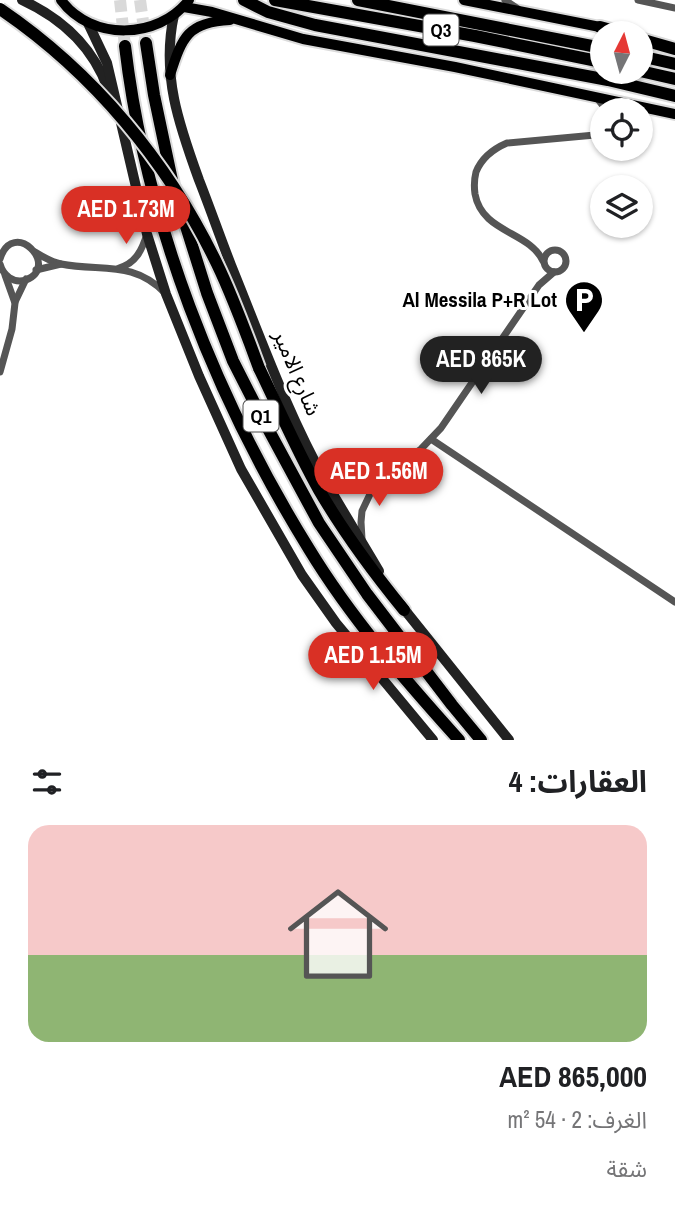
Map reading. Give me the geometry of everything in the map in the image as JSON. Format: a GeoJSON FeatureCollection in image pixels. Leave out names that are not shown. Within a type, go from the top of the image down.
{"type":"FeatureCollection","features":[{"type":"Feature","properties":{"kind":"highway"},"geometry":{"type":"LineString","coordinates":[[244,0],[268,12],[315,25],[608,80],[675,96]]}},
{"type":"Feature","properties":{"kind":"highway","name":"Q3"},"geometry":{"type":"LineString","coordinates":[[278,0],[590,60]]}},
{"type":"Feature","properties":{"kind":"highway","name":"Q3"},"geometry":{"type":"LineString","coordinates":[[358,0],[590,46]]}},
{"type":"Feature","properties":{"kind":"highway"},"geometry":{"type":"LineString","coordinates":[[0,9],[72,66],[131,128],[155,161],[181,200],[217,264],[260,368],[319,491],[371,570],[404,610]]}},
{"type":"Feature","properties":{"kind":"highway"},"geometry":{"type":"LineString","coordinates":[[653,40],[675,49]]}},
{"type":"Feature","properties":{"kind":"highway","name":"Q1"},"geometry":{"type":"LineString","coordinates":[[145,44],[173,185],[207,293],[233,361],[318,523],[367,594],[481,740]]}},
{"type":"Feature","properties":{"kind":"highway","name":"Q1"},"geometry":{"type":"LineString","coordinates":[[125,46],[129,83],[155,199],[206,349],[236,419],[316,559],[347,605],[406,681],[459,740]]}},
{"type":"Feature","properties":{"kind":"highway"},"geometry":{"type":"LineString","coordinates":[[653,59],[675,64]]}},
{"type":"Feature","properties":{"kind":"highway"},"geometry":{"type":"LineString","coordinates":[[653,74],[675,79]]}},
{"type":"Feature","properties":{"kind":"highway"},"geometry":{"type":"LineString","coordinates":[[452,705],[469,716],[492,740]]}},
{"type":"Feature","properties":{"kind":"main road"},"geometry":{"type":"LineString","coordinates":[[22,0],[57,20],[75,35],[92,56],[104,78],[124,136]]}},
{"type":"Feature","properties":{"kind":"main road"},"geometry":{"type":"LineString","coordinates":[[61,0],[75,15],[109,30],[132,31],[154,26],[174,15],[186,3],[303,39],[443,64],[602,98]]}},
{"type":"Feature","properties":{"kind":"main road"},"geometry":{"type":"LineString","coordinates":[[464,0],[590,25]]}},
{"type":"Feature","properties":{"kind":"main road","name":"شارع الامير"},"geometry":{"type":"LineString","coordinates":[[174,15],[170,37],[170,75],[182,132],[278,383],[327,483],[404,610],[509,740]]}},
{"type":"Feature","properties":{"kind":"main road"},"geometry":{"type":"LineString","coordinates":[[170,75],[177,51],[189,32],[209,23],[240,20]]}},
{"type":"Feature","properties":{"kind":"main road"},"geometry":{"type":"LineString","coordinates":[[88,23],[107,63],[147,234],[166,294],[199,376],[242,469],[302,575],[336,623],[433,740]]}},
{"type":"Feature","properties":{"kind":"main road"},"geometry":{"type":"LineString","coordinates":[[653,109],[675,114]]}},
{"type":"Feature","properties":{"kind":"street"},"geometry":{"type":"LineString","coordinates":[[505,0],[518,10]]}},
{"type":"Feature","properties":{"kind":"street"},"geometry":{"type":"LineString","coordinates":[[638,0],[675,8]]}},
{"type":"Feature","properties":{"kind":"street"},"geometry":{"type":"LineString","coordinates":[[653,38],[675,43]]}},
{"type":"Feature","properties":{"kind":"street"},"geometry":{"type":"LineString","coordinates":[[534,248],[550,271],[559,272],[564,268],[564,254],[534,248],[487,218],[476,201],[474,189],[479,166],[486,156],[507,143],[590,135]]}},
{"type":"Feature","properties":{"kind":"street"},"geometry":{"type":"LineString","coordinates":[[115,269],[130,264],[136,258],[147,234]]}},
{"type":"Feature","properties":{"kind":"street"},"geometry":{"type":"LineString","coordinates":[[15,303],[2,264],[13,244],[26,244],[35,252],[62,264]]}},
{"type":"Feature","properties":{"kind":"street"},"geometry":{"type":"LineString","coordinates":[[35,252],[38,264],[36,270]]}},
{"type":"Feature","properties":{"kind":"street"},"geometry":{"type":"LineString","coordinates":[[539,285],[544,257],[549,252]]}},
{"type":"Feature","properties":{"kind":"street"},"geometry":{"type":"LineString","coordinates":[[2,264],[11,279],[26,279]]}},
{"type":"Feature","properties":{"kind":"street"},"geometry":{"type":"LineString","coordinates":[[0,372],[12,329],[15,303],[26,279],[36,270],[62,264],[115,269],[145,276],[166,294]]}},
{"type":"Feature","properties":{"kind":"street"},"geometry":{"type":"LineString","coordinates":[[363,543],[360,522],[371,492],[388,473],[431,439],[453,412],[539,285],[554,272]]}},
{"type":"Feature","properties":{"kind":"street"},"geometry":{"type":"LineString","coordinates":[[431,439],[675,602]]}},
{"type":"Feature","properties":{"kind":"street"},"geometry":{"type":"LineString","coordinates":[[327,483],[357,486],[388,473]]}},
{"type":"Feature","properties":{"kind":"tunnel"},"geometry":{"type":"LineString","coordinates":[[120,0],[125,46]]}},
{"type":"Feature","properties":{"kind":"tunnel"},"geometry":{"type":"LineString","coordinates":[[140,0],[146,43]]}},
{"type":"Feature","properties":{"kind":"place","name":"Al Messila P+R Lot"},"geometry":{"type":"Point","coordinates":[584,334]}}]}
